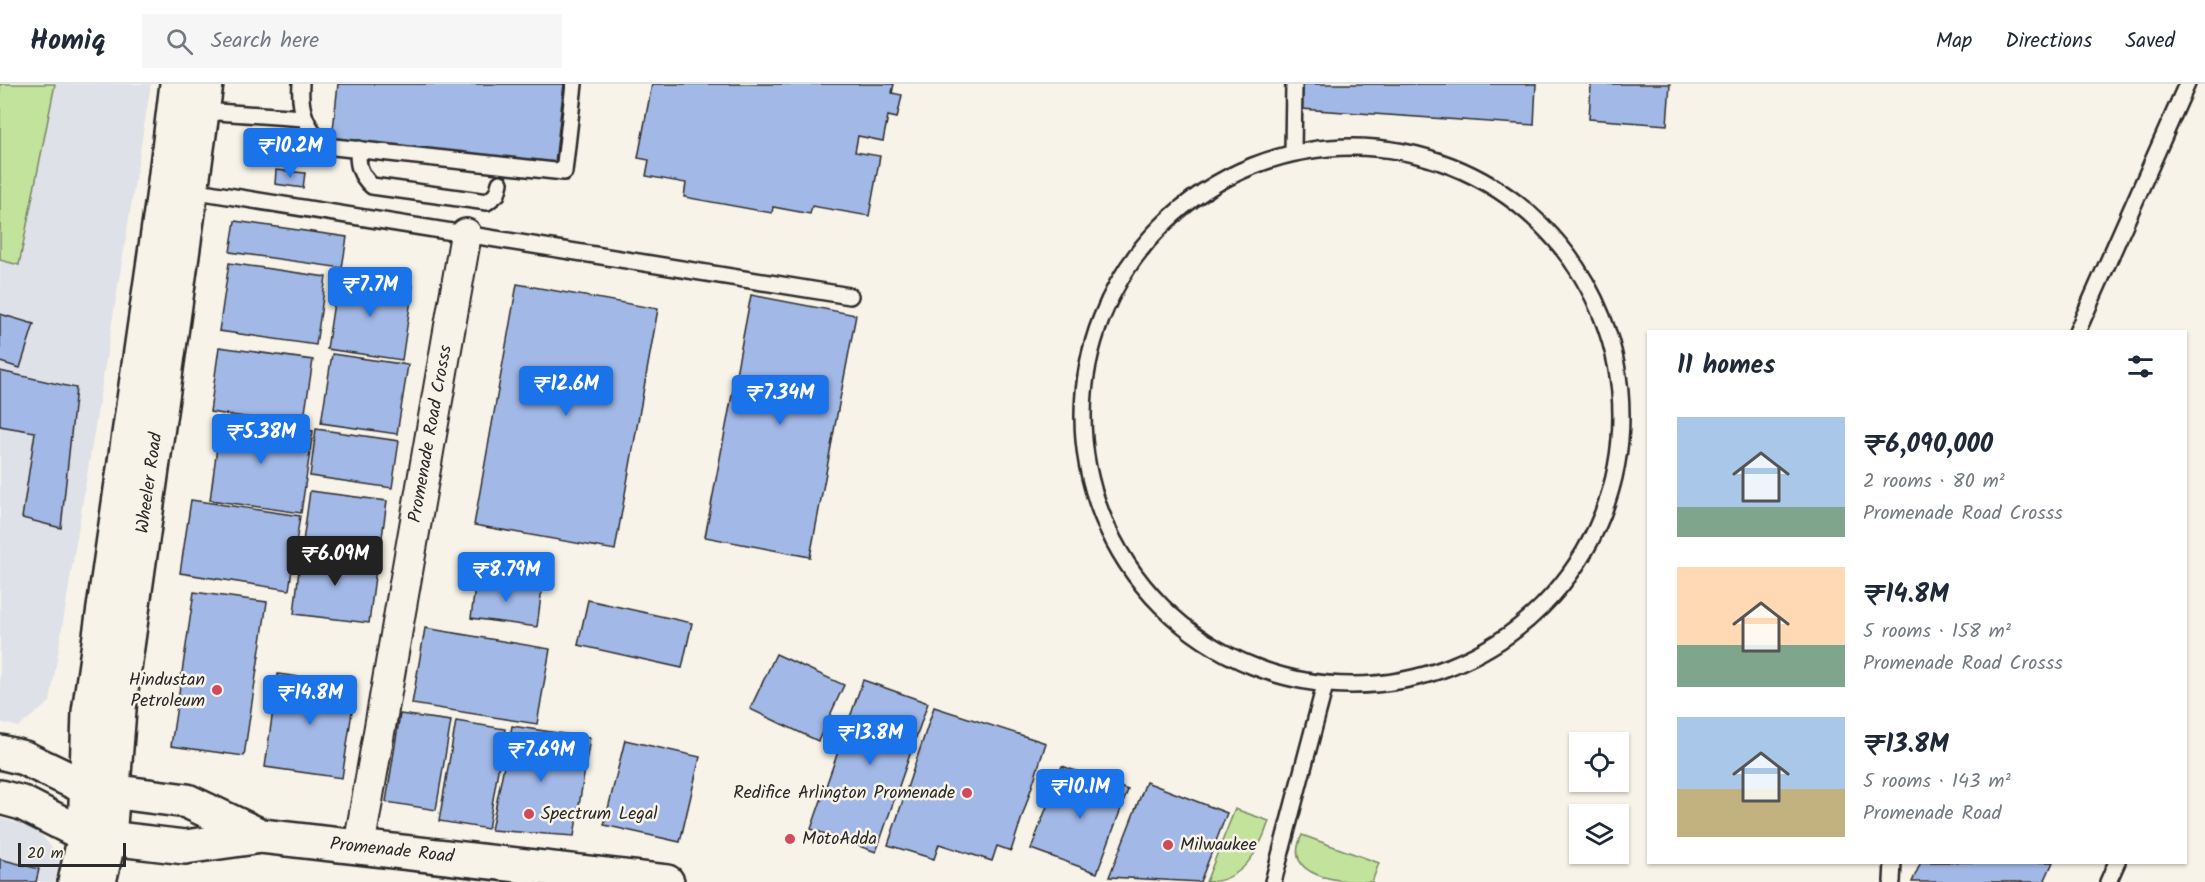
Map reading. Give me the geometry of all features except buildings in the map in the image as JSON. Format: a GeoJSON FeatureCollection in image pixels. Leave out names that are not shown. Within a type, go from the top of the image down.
{"type":"FeatureCollection","features":[{"type":"Feature","properties":{"kind":"main road","name":"Wheeler Road"},"geometry":{"type":"LineString","coordinates":[[99,882],[97,836],[99,790],[89,712],[163,198],[177,84]]}},
{"type":"Feature","properties":{"kind":"main road","name":"Wheeler Road"},"geometry":{"type":"LineString","coordinates":[[99,790],[120,697],[204,97]]}},
{"type":"Feature","properties":{"kind":"main road","name":"Promenade Road"},"geometry":{"type":"LineString","coordinates":[[0,752],[24,758],[99,790],[187,801],[261,836]]}},
{"type":"Feature","properties":{"kind":"main road","name":"Promenade Road"},"geometry":{"type":"LineString","coordinates":[[0,797],[22,803],[97,836],[185,847],[261,836],[667,882]]}},
{"type":"Feature","properties":{"kind":"main road","name":"Wheeler Road"},"geometry":{"type":"LineString","coordinates":[[75,882],[97,836]]}},
{"type":"Feature","properties":{"kind":"street","name":"Promenade Road Crosss"},"geometry":{"type":"LineString","coordinates":[[359,847],[466,234]]}},
{"type":"Feature","properties":{"kind":"lane"},"geometry":{"type":"LineString","coordinates":[[301,84],[300,100],[303,118],[312,133],[325,146],[564,172],[574,84]]}},
{"type":"Feature","properties":{"kind":"lane"},"geometry":{"type":"LineString","coordinates":[[1293,152],[1294,84]]}},
{"type":"Feature","properties":{"kind":"lane"},"geometry":{"type":"LineString","coordinates":[[2078,330],[2187,84]]}},
{"type":"Feature","properties":{"kind":"lane"},"geometry":{"type":"LineString","coordinates":[[204,97],[303,118]]}},
{"type":"Feature","properties":{"kind":"lane"},"geometry":{"type":"LineString","coordinates":[[1380,147],[1463,169],[1535,216],[1589,284],[1618,366],[1621,452],[1595,534],[1545,605],[1475,656],[1393,683],[1325,685],[1218,652],[1146,594],[1098,515],[1079,424],[1093,332],[1138,250],[1206,187],[1293,152],[1380,147]]}},
{"type":"Feature","properties":{"kind":"lane"},"geometry":{"type":"LineString","coordinates":[[359,150],[357,158],[362,176],[372,186],[487,202],[497,194],[500,183]]}},
{"type":"Feature","properties":{"kind":"lane"},"geometry":{"type":"LineString","coordinates":[[191,190],[850,296]]}},
{"type":"Feature","properties":{"kind":"lane"},"geometry":{"type":"LineString","coordinates":[[1273,882],[1325,685]]}},
{"type":"Feature","properties":{"kind":"lane"},"geometry":{"type":"LineString","coordinates":[[1892,882],[1893,864]]}},
{"type":"Feature","properties":{"kind":"lane"},"geometry":{"type":"LineString","coordinates":[[2108,882],[2116,864]]}},
{"type":"Feature","properties":{"kind":"shaded area"},"geometry":{"type":"Polygon","coordinates":[[[0,84],[151,84],[50,702],[18,727],[0,722],[0,84]]]}},
{"type":"Feature","properties":{"kind":"shaded area"},"geometry":{"type":"Polygon","coordinates":[[[0,818],[35,828],[60,857],[55,882],[0,882],[0,818]]]}},
{"type":"Feature","properties":{"kind":"green space"},"geometry":{"type":"Polygon","coordinates":[[[0,84],[55,84],[19,265],[0,260],[0,84]]]}},
{"type":"Feature","properties":{"kind":"green space"},"geometry":{"type":"Polygon","coordinates":[[[1235,809],[1269,821],[1265,833],[1254,854],[1239,871],[1219,881],[1206,882],[1235,809]]]}},
{"type":"Feature","properties":{"kind":"green space"},"geometry":{"type":"Polygon","coordinates":[[[1302,835],[1379,863],[1372,882],[1331,879],[1307,869],[1300,861],[1298,850],[1302,835]]]}},
{"type":"Feature","properties":{"kind":"place","name":"Hindustan Petroleum"},"geometry":{"type":"Point","coordinates":[217,690]}},
{"type":"Feature","properties":{"kind":"place","name":"Redifice Arlington Promenade"},"geometry":{"type":"Point","coordinates":[967,793]}},
{"type":"Feature","properties":{"kind":"place","name":"Spectrum Legal"},"geometry":{"type":"Point","coordinates":[529,814]}},
{"type":"Feature","properties":{"kind":"place","name":"MotoAdda"},"geometry":{"type":"Point","coordinates":[790,839]}},
{"type":"Feature","properties":{"kind":"place","name":"Milwaukee"},"geometry":{"type":"Point","coordinates":[1168,845]}}]}
